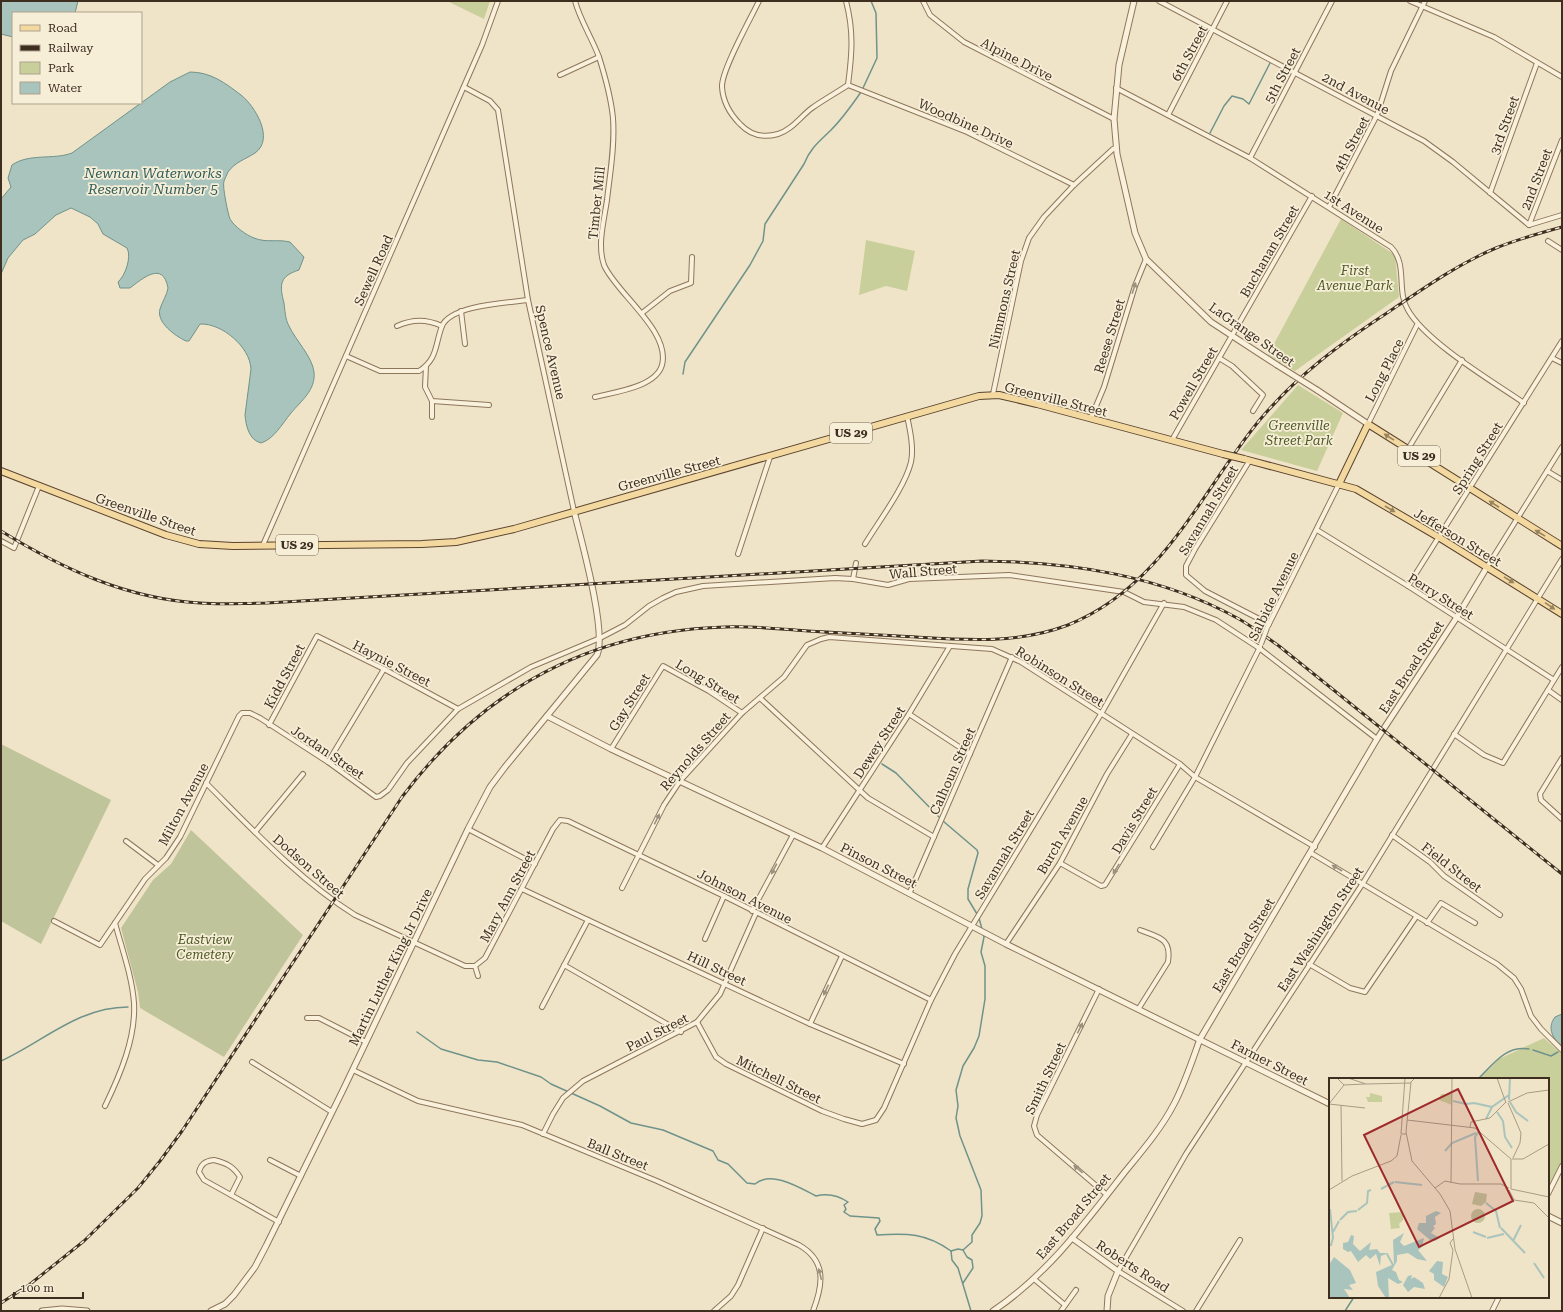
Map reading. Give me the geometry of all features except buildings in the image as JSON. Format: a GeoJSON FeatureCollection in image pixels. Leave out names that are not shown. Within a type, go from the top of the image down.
{"type":"FeatureCollection","features":[{"type":"Feature","properties":{"kind":"main road","name":"Greenville Street"},"geometry":{"type":"LineString","coordinates":[[1,470],[39,486],[183,540],[207,544],[422,544],[456,542],[514,529],[908,416],[979,396],[993,394],[1091,418],[1339,484]]}},
{"type":"Feature","properties":{"kind":"main road","name":"LaGrange Street"},"geometry":{"type":"LineString","coordinates":[[1368,424],[1518,519]]}},
{"type":"Feature","properties":{"kind":"main road","name":"Salbide Avenue"},"geometry":{"type":"LineString","coordinates":[[1339,484],[1368,424]]}},
{"type":"Feature","properties":{"kind":"main road"},"geometry":{"type":"LineString","coordinates":[[1343,476],[1356,489]]}},
{"type":"Feature","properties":{"kind":"main road","name":"Jefferson Street"},"geometry":{"type":"LineString","coordinates":[[1339,484],[1356,489],[1440,538],[1562,614]]}},
{"type":"Feature","properties":{"kind":"main road","name":"US 29"},"geometry":{"type":"LineString","coordinates":[[1518,519],[1562,546]]}},
{"type":"Feature","properties":{"kind":"street","name":"Sewell Road"},"geometry":{"type":"LineString","coordinates":[[263,545],[464,87],[482,45],[498,1]]}},
{"type":"Feature","properties":{"kind":"street","name":"Timber Mill"},"geometry":{"type":"LineString","coordinates":[[575,1],[599,57],[609,95],[613,131],[602,234],[602,253],[605,266],[642,313],[656,336],[662,351],[663,363],[659,375],[648,382],[595,397]]}},
{"type":"Feature","properties":{"kind":"street"},"geometry":{"type":"LineString","coordinates":[[759,1],[735,49],[722,86],[725,103],[732,116],[745,130],[764,137],[780,133],[792,126],[811,109],[848,85],[852,56],[853,31],[846,1]]}},
{"type":"Feature","properties":{"kind":"street","name":"Alpine Drive"},"geometry":{"type":"LineString","coordinates":[[923,1],[930,15],[964,42],[1114,119]]}},
{"type":"Feature","properties":{"kind":"street","name":"LaGrange Street"},"geometry":{"type":"LineString","coordinates":[[1134,1],[1119,65],[1114,119],[1116,148],[1136,233],[1146,260],[1211,322],[1368,424]]}},
{"type":"Feature","properties":{"kind":"street","name":"2nd Avenue"},"geometry":{"type":"LineString","coordinates":[[1159,1],[1424,141],[1453,162],[1529,225]]}},
{"type":"Feature","properties":{"kind":"street","name":"6th Street"},"geometry":{"type":"LineString","coordinates":[[1168,115],[1227,1]]}},
{"type":"Feature","properties":{"kind":"street","name":"5th Street"},"geometry":{"type":"LineString","coordinates":[[1250,158],[1332,1]]}},
{"type":"Feature","properties":{"kind":"street"},"geometry":{"type":"LineString","coordinates":[[1410,1],[1494,37],[1562,77]]}},
{"type":"Feature","properties":{"kind":"street","name":"4th Street"},"geometry":{"type":"LineString","coordinates":[[1329,207],[1377,115],[1391,71],[1425,1]]}},
{"type":"Feature","properties":{"kind":"street"},"geometry":{"type":"LineString","coordinates":[[560,74],[599,57]]}},
{"type":"Feature","properties":{"kind":"street","name":"3rd Street"},"geometry":{"type":"LineString","coordinates":[[1490,193],[1537,63]]}},
{"type":"Feature","properties":{"kind":"street","name":"Woodbine Drive"},"geometry":{"type":"LineString","coordinates":[[848,85],[967,132],[1074,185]]}},
{"type":"Feature","properties":{"kind":"street","name":"Spence Avenue"},"geometry":{"type":"LineString","coordinates":[[464,87],[490,101],[498,110],[528,300],[591,584],[600,638]]}},
{"type":"Feature","properties":{"kind":"street","name":"1st Avenue"},"geometry":{"type":"LineString","coordinates":[[1116,88],[1250,158],[1391,247],[1396,252],[1400,264],[1404,302],[1418,325],[1462,360],[1524,403]]}},
{"type":"Feature","properties":{"kind":"street","name":"2nd Street"},"geometry":{"type":"LineString","coordinates":[[1529,225],[1562,140]]}},
{"type":"Feature","properties":{"kind":"street","name":"Nimmons Street"},"geometry":{"type":"LineString","coordinates":[[993,394],[1021,261],[1029,238],[1044,217],[1074,185],[1113,149],[1116,148]]}},
{"type":"Feature","properties":{"kind":"street","name":"Buchanan Street"},"geometry":{"type":"LineString","coordinates":[[1232,336],[1312,196]]}},
{"type":"Feature","properties":{"kind":"street"},"geometry":{"type":"LineString","coordinates":[[1529,225],[1562,215]]}},
{"type":"Feature","properties":{"kind":"street"},"geometry":{"type":"LineString","coordinates":[[1548,241],[1562,250]]}},
{"type":"Feature","properties":{"kind":"street"},"geometry":{"type":"LineString","coordinates":[[642,313],[670,291],[691,283],[692,257]]}},
{"type":"Feature","properties":{"kind":"street","name":"Reese Street"},"geometry":{"type":"LineString","coordinates":[[1091,418],[1104,387],[1135,286],[1146,260]]}},
{"type":"Feature","properties":{"kind":"street"},"geometry":{"type":"LineString","coordinates":[[346,356],[380,371],[419,371],[426,366],[436,352],[442,326],[451,316],[461,311],[528,300]]}},
{"type":"Feature","properties":{"kind":"street"},"geometry":{"type":"LineString","coordinates":[[461,311],[465,344]]}},
{"type":"Feature","properties":{"kind":"street"},"geometry":{"type":"LineString","coordinates":[[396,326],[405,322],[421,320],[431,321],[442,326]]}},
{"type":"Feature","properties":{"kind":"street","name":"Long Place"},"geometry":{"type":"LineString","coordinates":[[1368,424],[1418,325]]}},
{"type":"Feature","properties":{"kind":"street","name":"Powell Street"},"geometry":{"type":"LineString","coordinates":[[1172,440],[1232,336]]}},
{"type":"Feature","properties":{"kind":"street","name":"Spring Street"},"geometry":{"type":"LineString","coordinates":[[1408,586],[1440,538],[1562,341]]}},
{"type":"Feature","properties":{"kind":"street"},"geometry":{"type":"LineString","coordinates":[[1219,358],[1232,366],[1263,395],[1253,411]]}},
{"type":"Feature","properties":{"kind":"street"},"geometry":{"type":"LineString","coordinates":[[1552,358],[1562,363]]}},
{"type":"Feature","properties":{"kind":"street"},"geometry":{"type":"LineString","coordinates":[[1408,449],[1462,360]]}},
{"type":"Feature","properties":{"kind":"street"},"geometry":{"type":"LineString","coordinates":[[426,366],[425,388],[432,401],[432,417]]}},
{"type":"Feature","properties":{"kind":"street"},"geometry":{"type":"LineString","coordinates":[[432,401],[489,405]]}},
{"type":"Feature","properties":{"kind":"street"},"geometry":{"type":"LineString","coordinates":[[865,544],[902,483],[911,462],[908,416]]}},
{"type":"Feature","properties":{"kind":"street"},"geometry":{"type":"LineString","coordinates":[[1487,567],[1562,447]]}},
{"type":"Feature","properties":{"kind":"street"},"geometry":{"type":"LineString","coordinates":[[738,554],[770,456]]}},
{"type":"Feature","properties":{"kind":"street","name":"Savannah Street"},"geometry":{"type":"LineString","coordinates":[[1247,459],[1195,548],[1186,566],[1186,575],[1205,591],[1268,626]]}},
{"type":"Feature","properties":{"kind":"street"},"geometry":{"type":"LineString","coordinates":[[1547,471],[1562,480]]}},
{"type":"Feature","properties":{"kind":"street","name":"Salbide Avenue"},"geometry":{"type":"LineString","coordinates":[[1153,847],[1195,777],[1339,484]]}},
{"type":"Feature","properties":{"kind":"street"},"geometry":{"type":"LineString","coordinates":[[1,541],[14,548],[39,486]]}},
{"type":"Feature","properties":{"kind":"street","name":"Perry Street"},"geometry":{"type":"LineString","coordinates":[[1317,530],[1457,617],[1554,680]]}},
{"type":"Feature","properties":{"kind":"street","name":"East Washington Street"},"geometry":{"type":"LineString","coordinates":[[1118,1271],[1183,1159],[1363,883],[1505,648],[1562,559]]}},
{"type":"Feature","properties":{"kind":"street"},"geometry":{"type":"LineString","coordinates":[[853,579],[856,563]]}},
{"type":"Feature","properties":{"kind":"street","name":"East Broad Street"},"geometry":{"type":"LineString","coordinates":[[993,1311],[1016,1295],[1034,1279],[1072,1238],[1153,1136],[1173,1105],[1184,1082],[1200,1039],[1378,739],[1457,617],[1487,567]]}},
{"type":"Feature","properties":{"kind":"street","name":"Wall Street"},"geometry":{"type":"LineString","coordinates":[[376,796],[380,796],[388,790],[407,763],[458,709],[531,667],[625,626],[649,606],[662,598],[685,590],[711,585],[835,578],[888,584],[909,579],[1009,575],[1124,592],[1144,602],[1164,603],[1184,607],[1209,616],[1260,646],[1378,739]]}},
{"type":"Feature","properties":{"kind":"street","name":"Savannah Street"},"geometry":{"type":"LineString","coordinates":[[873,1121],[884,1108],[932,1000],[972,925],[1101,714],[1164,603]]}},
{"type":"Feature","properties":{"kind":"street","name":"Haynie Street"},"geometry":{"type":"LineString","coordinates":[[317,636],[384,669],[458,709]]}},
{"type":"Feature","properties":{"kind":"street","name":"Kidd Street"},"geometry":{"type":"LineString","coordinates":[[269,725],[317,636]]}},
{"type":"Feature","properties":{"kind":"street","name":"Martin Luther King Jr Drive"},"geometry":{"type":"LineString","coordinates":[[211,1311],[225,1304],[242,1286],[255,1267],[279,1222],[468,829],[490,787],[592,663],[600,648],[600,638]]}},
{"type":"Feature","properties":{"kind":"street","name":"Robinson Street"},"geometry":{"type":"LineString","coordinates":[[760,698],[784,677],[807,645],[821,638],[843,638],[992,649],[1021,662],[1180,764],[1195,777],[1315,847]]}},
{"type":"Feature","properties":{"kind":"street","name":"Dewey Street"},"geometry":{"type":"LineString","coordinates":[[822,848],[909,714],[950,646]]}},
{"type":"Feature","properties":{"kind":"street","name":"Calhoun Street"},"geometry":{"type":"LineString","coordinates":[[910,892],[1012,657]]}},
{"type":"Feature","properties":{"kind":"street","name":"Long Street"},"geometry":{"type":"LineString","coordinates":[[664,666],[709,691],[742,713]]}},
{"type":"Feature","properties":{"kind":"street","name":"Gay Street"},"geometry":{"type":"LineString","coordinates":[[611,749],[664,666]]}},
{"type":"Feature","properties":{"kind":"street"},"geometry":{"type":"LineString","coordinates":[[1454,734],[1484,755],[1503,763],[1562,667]]}},
{"type":"Feature","properties":{"kind":"street"},"geometry":{"type":"LineString","coordinates":[[328,762],[384,669]]}},
{"type":"Feature","properties":{"kind":"street"},"geometry":{"type":"LineString","coordinates":[[1548,690],[1562,700]]}},
{"type":"Feature","properties":{"kind":"street"},"geometry":{"type":"LineString","coordinates":[[760,698],[876,803],[934,837]]}},
{"type":"Feature","properties":{"kind":"street","name":"Reynolds Street"},"geometry":{"type":"LineString","coordinates":[[622,888],[664,805],[680,781],[742,713],[760,698]]}},
{"type":"Feature","properties":{"kind":"street","name":"Milton Avenue"},"geometry":{"type":"LineString","coordinates":[[54,921],[100,945],[145,879],[180,838],[239,716],[242,713],[250,713],[269,725]]}},
{"type":"Feature","properties":{"kind":"street"},"geometry":{"type":"LineString","coordinates":[[909,714],[970,754]]}},
{"type":"Feature","properties":{"kind":"street","name":"Pinson Street"},"geometry":{"type":"LineString","coordinates":[[547,716],[611,749],[822,848],[910,892],[1006,944],[1200,1039]]}},
{"type":"Feature","properties":{"kind":"street","name":"Jordan Street"},"geometry":{"type":"LineString","coordinates":[[269,725],[328,762],[376,796]]}},
{"type":"Feature","properties":{"kind":"street","name":"Burch Avenue"},"geometry":{"type":"LineString","coordinates":[[1006,944],[1060,863],[1107,774],[1132,734]]}},
{"type":"Feature","properties":{"kind":"street"},"geometry":{"type":"LineString","coordinates":[[1562,758],[1540,794],[1541,800],[1562,819]]}},
{"type":"Feature","properties":{"kind":"street","name":"Davis Street"},"geometry":{"type":"LineString","coordinates":[[1060,863],[1101,886],[1105,885],[1180,764]]}},
{"type":"Feature","properties":{"kind":"street"},"geometry":{"type":"LineString","coordinates":[[255,832],[303,774]]}},
{"type":"Feature","properties":{"kind":"street","name":"Dodson Street"},"geometry":{"type":"LineString","coordinates":[[206,784],[296,871],[342,907],[355,916],[413,943]]}},
{"type":"Feature","properties":{"kind":"street","name":"Johnson Avenue"},"geometry":{"type":"LineString","coordinates":[[551,832],[560,820],[568,821],[639,854],[932,1000]]}},
{"type":"Feature","properties":{"kind":"street"},"geometry":{"type":"LineString","coordinates":[[468,829],[535,864]]}},
{"type":"Feature","properties":{"kind":"street","name":"Mary Ann Street"},"geometry":{"type":"LineString","coordinates":[[475,966],[482,962],[491,949],[551,832]]}},
{"type":"Feature","properties":{"kind":"street"},"geometry":{"type":"LineString","coordinates":[[752,911],[793,834]]}},
{"type":"Feature","properties":{"kind":"street","name":"Field Street"},"geometry":{"type":"LineString","coordinates":[[1392,835],[1430,862],[1444,876],[1500,915]]}},
{"type":"Feature","properties":{"kind":"street"},"geometry":{"type":"LineString","coordinates":[[126,841],[158,865]]}},
{"type":"Feature","properties":{"kind":"street"},"geometry":{"type":"LineString","coordinates":[[1311,853],[1497,964],[1514,978],[1521,989],[1531,1016],[1541,1029],[1562,1050]]}},
{"type":"Feature","properties":{"kind":"street","name":"Hill Street"},"geometry":{"type":"LineString","coordinates":[[522,889],[725,982],[810,1024],[904,1064]]}},
{"type":"Feature","properties":{"kind":"street"},"geometry":{"type":"LineString","coordinates":[[705,939],[724,896]]}},
{"type":"Feature","properties":{"kind":"street"},"geometry":{"type":"LineString","coordinates":[[1427,923],[1440,903],[1475,923]]}},
{"type":"Feature","properties":{"kind":"street","name":"Paul Street"},"geometry":{"type":"LineString","coordinates":[[543,1134],[563,1098],[583,1081],[681,1032],[697,1022],[714,1003],[756,913]]}},
{"type":"Feature","properties":{"kind":"street"},"geometry":{"type":"LineString","coordinates":[[1310,964],[1350,988],[1365,992],[1416,917]]}},
{"type":"Feature","properties":{"kind":"street"},"geometry":{"type":"LineString","coordinates":[[542,1007],[588,920]]}},
{"type":"Feature","properties":{"kind":"street"},"geometry":{"type":"LineString","coordinates":[[105,1106],[123,1066],[134,1010],[132,989],[115,923]]}},
{"type":"Feature","properties":{"kind":"street"},"geometry":{"type":"LineString","coordinates":[[1139,1008],[1168,962],[1169,956],[1168,947],[1164,939],[1140,930]]}},
{"type":"Feature","properties":{"kind":"street"},"geometry":{"type":"LineString","coordinates":[[413,943],[458,964],[469,967],[475,966],[478,976]]}},
{"type":"Feature","properties":{"kind":"street"},"geometry":{"type":"LineString","coordinates":[[810,1024],[842,956]]}},
{"type":"Feature","properties":{"kind":"street"},"geometry":{"type":"LineString","coordinates":[[564,965],[681,1032]]}},
{"type":"Feature","properties":{"kind":"street","name":"Smith Street"},"geometry":{"type":"LineString","coordinates":[[1099,989],[1037,1115],[1034,1126],[1037,1135],[1107,1195]]}},
{"type":"Feature","properties":{"kind":"street"},"geometry":{"type":"LineString","coordinates":[[307,1018],[320,1018],[366,1042]]}},
{"type":"Feature","properties":{"kind":"street","name":"Mitchell Street"},"geometry":{"type":"LineString","coordinates":[[697,1022],[716,1056],[726,1064],[822,1111],[862,1124],[873,1121]]}},
{"type":"Feature","properties":{"kind":"street","name":"Farmer Street"},"geometry":{"type":"LineString","coordinates":[[1200,1039],[1329,1103]]}},
{"type":"Feature","properties":{"kind":"street"},"geometry":{"type":"LineString","coordinates":[[252,1062],[332,1112]]}},
{"type":"Feature","properties":{"kind":"street","name":"Ball Street"},"geometry":{"type":"LineString","coordinates":[[352,1070],[418,1101],[443,1108],[499,1119],[543,1134],[656,1180],[807,1249],[816,1261],[822,1278],[819,1296],[813,1311]]}},
{"type":"Feature","properties":{"kind":"street"},"geometry":{"type":"LineString","coordinates":[[231,1195],[238,1184],[240,1177],[235,1170],[227,1163],[214,1160],[207,1161],[201,1166],[199,1172],[204,1180],[279,1222]]}},
{"type":"Feature","properties":{"kind":"street"},"geometry":{"type":"LineString","coordinates":[[270,1160],[301,1176]]}},
{"type":"Feature","properties":{"kind":"street"},"geometry":{"type":"LineString","coordinates":[[1549,1192],[1562,1166]]}},
{"type":"Feature","properties":{"kind":"street"},"geometry":{"type":"LineString","coordinates":[[1549,1216],[1562,1223]]}},
{"type":"Feature","properties":{"kind":"street"},"geometry":{"type":"LineString","coordinates":[[714,1311],[731,1296],[738,1285],[763,1228]]}},
{"type":"Feature","properties":{"kind":"street","name":"Roberts Road"},"geometry":{"type":"LineString","coordinates":[[1072,1238],[1118,1271],[1183,1311]]}},
{"type":"Feature","properties":{"kind":"street"},"geometry":{"type":"LineString","coordinates":[[1196,1311],[1240,1240]]}},
{"type":"Feature","properties":{"kind":"street"},"geometry":{"type":"LineString","coordinates":[[1107,1311],[1108,1296],[1118,1271]]}},
{"type":"Feature","properties":{"kind":"street"},"geometry":{"type":"LineString","coordinates":[[1034,1279],[1065,1305]]}},
{"type":"Feature","properties":{"kind":"street"},"geometry":{"type":"LineString","coordinates":[[1061,1311],[1076,1290]]}},
{"type":"Feature","properties":{"kind":"street"},"geometry":{"type":"LineString","coordinates":[[1492,1311],[1498,1298]]}},
{"type":"Feature","properties":{"kind":"street"},"geometry":{"type":"LineString","coordinates":[[42,1311],[62,1309],[87,1311]]}},
{"type":"Feature","properties":{"kind":"green space"},"geometry":{"type":"Polygon","coordinates":[[[447,1],[490,1],[484,19],[447,1]]]}},
{"type":"Feature","properties":{"kind":"green space","name":"First Avenue Park"},"geometry":{"type":"Polygon","coordinates":[[[1341,219],[1395,255],[1399,297],[1295,371],[1268,355],[1341,219]]]}},
{"type":"Feature","properties":{"kind":"green space"},"geometry":{"type":"Polygon","coordinates":[[[866,240],[915,251],[907,291],[886,286],[859,295],[866,240]]]}},
{"type":"Feature","properties":{"kind":"green space","name":"Greenville Street Park"},"geometry":{"type":"Polygon","coordinates":[[[1298,385],[1343,413],[1317,471],[1241,450],[1298,385]]]}},
{"type":"Feature","properties":{"kind":"green space"},"geometry":{"type":"Polygon","coordinates":[[[1,744],[111,800],[41,944],[1,921],[1,744]]]}},
{"type":"Feature","properties":{"kind":"green space","name":"Eastview Cemetery"},"geometry":{"type":"Polygon","coordinates":[[[191,830],[303,935],[224,1057],[140,1008],[138,992],[121,928],[153,880],[171,864],[191,830]]]}},
{"type":"Feature","properties":{"kind":"green space"},"geometry":{"type":"Polygon","coordinates":[[[1544,1038],[1562,1054],[1562,1166],[1549,1194],[1549,1078],[1481,1078],[1499,1059],[1544,1038]]]}},
{"type":"Feature","properties":{"kind":"water"},"geometry":{"type":"Polygon","coordinates":[[[1,1],[78,1],[75,12],[12,12],[12,37],[1,34],[1,1]]]}},
{"type":"Feature","properties":{"kind":"water","name":"Newnan Waterworks Reservoir Number 5"},"geometry":{"type":"Polygon","coordinates":[[[190,72],[205,74],[229,86],[241,95],[252,107],[261,123],[263,140],[261,147],[255,153],[234,166],[228,172],[224,181],[224,194],[230,219],[241,230],[254,238],[290,242],[304,257],[299,270],[288,275],[282,282],[282,291],[288,323],[313,366],[313,384],[307,395],[278,431],[266,441],[261,443],[251,436],[246,424],[245,415],[251,369],[246,353],[240,345],[226,332],[208,325],[200,324],[189,341],[182,339],[167,328],[161,319],[160,314],[160,309],[168,288],[162,275],[157,273],[152,274],[140,280],[130,288],[120,288],[118,282],[125,271],[129,256],[127,248],[103,234],[98,224],[90,217],[71,208],[56,215],[35,234],[23,240],[8,258],[1,274],[1,199],[11,187],[8,178],[12,165],[26,159],[72,153],[140,104],[142,104],[142,102],[170,82],[190,72]]]}},
{"type":"Feature","properties":{"kind":"water"},"geometry":{"type":"Polygon","coordinates":[[[1562,1014],[1562,1048],[1552,1034],[1551,1026],[1555,1017],[1562,1014]]]}},
{"type":"Feature","properties":{"kind":"waterway"},"geometry":{"type":"LineString","coordinates":[[863,88],[877,58],[876,13],[871,1]]}},
{"type":"Feature","properties":{"kind":"waterway"},"geometry":{"type":"LineString","coordinates":[[1210,133],[1224,106],[1232,96],[1243,99],[1249,104],[1270,63]]}},
{"type":"Feature","properties":{"kind":"waterway"},"geometry":{"type":"LineString","coordinates":[[683,374],[685,362],[750,265],[763,241],[765,224],[804,164],[809,153],[851,107],[861,92]]}},
{"type":"Feature","properties":{"kind":"waterway"},"geometry":{"type":"LineString","coordinates":[[882,764],[896,773],[939,817]]}},
{"type":"Feature","properties":{"kind":"waterway"},"geometry":{"type":"LineString","coordinates":[[943,821],[977,850],[978,853],[968,889],[968,899],[977,914]]}},
{"type":"Feature","properties":{"kind":"waterway"},"geometry":{"type":"LineString","coordinates":[[979,918],[982,929]]}},
{"type":"Feature","properties":{"kind":"waterway"},"geometry":{"type":"LineString","coordinates":[[963,1283],[973,1268],[972,1260],[967,1257],[963,1250],[972,1242],[972,1235],[980,1223],[982,1216],[981,1190],[960,1136],[956,1118],[958,1106],[956,1090],[963,1066],[974,1048],[979,1036],[985,999],[985,966],[981,952],[984,937],[983,933]]}},
{"type":"Feature","properties":{"kind":"waterway"},"geometry":{"type":"LineString","coordinates":[[1,1061],[77,1019],[93,1013],[128,1007]]}},
{"type":"Feature","properties":{"kind":"waterway"},"geometry":{"type":"LineString","coordinates":[[417,1032],[441,1049],[478,1060],[497,1062],[541,1077],[551,1084],[600,1106],[631,1123],[663,1130],[713,1151],[718,1160],[728,1164],[747,1183],[755,1184],[762,1180],[769,1179],[778,1180],[794,1185],[816,1196],[829,1195],[841,1198],[848,1202],[844,1205],[846,1209],[844,1212],[850,1216],[879,1218],[880,1221],[875,1229],[877,1235],[907,1234],[925,1238],[942,1245],[951,1251],[952,1260],[958,1268],[971,1311]]}},
{"type":"Feature","properties":{"kind":"waterway"},"geometry":{"type":"LineString","coordinates":[[1479,1078],[1494,1062],[1506,1053],[1513,1050],[1529,1049]]}},
{"type":"Feature","properties":{"kind":"waterway"},"geometry":{"type":"LineString","coordinates":[[1533,1050],[1551,1056],[1558,1052]]}},
{"type":"Feature","properties":{"kind":"waterway"},"geometry":{"type":"LineString","coordinates":[[951,1251],[958,1249],[963,1250]]}},
{"type":"Feature","properties":{"kind":"waterway"},"geometry":{"type":"LineString","coordinates":[[1345,1311],[1353,1298]]}},
{"type":"Feature","properties":{"kind":"railway"},"geometry":{"type":"LineString","coordinates":[[1,1303],[29,1285],[84,1241],[138,1188],[182,1131],[402,797],[434,759],[468,725],[504,697],[543,673],[585,654],[629,640],[676,631],[746,627],[984,640],[1026,636],[1047,632],[1068,625],[1100,609],[1129,588],[1154,563],[1176,537],[1258,422],[1288,390],[1320,361],[1428,285],[1468,261],[1504,245],[1562,227]]}},
{"type":"Feature","properties":{"kind":"railway"},"geometry":{"type":"LineString","coordinates":[[1,531],[48,558],[96,580],[147,595],[208,604],[267,603],[982,561],[1049,564],[1114,574],[1178,592],[1209,604],[1239,619],[1254,629],[1279,646],[1562,874]]}}]}
